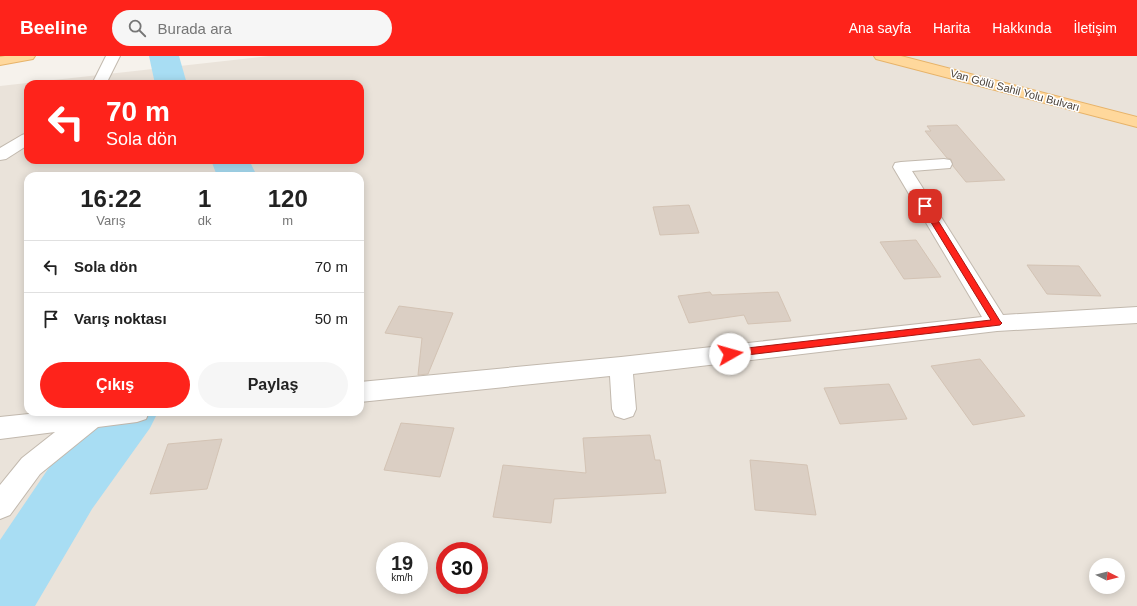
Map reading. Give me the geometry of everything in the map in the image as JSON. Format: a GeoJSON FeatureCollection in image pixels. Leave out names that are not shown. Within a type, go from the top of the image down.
{"type":"FeatureCollection","features":[{"type":"Feature","properties":{"kind":"main road"},"geometry":{"type":"LineString","coordinates":[[0,61],[28,56]]}},
{"type":"Feature","properties":{"kind":"main road","name":"Van Gölü Sahil Yolu Bulvarı"},"geometry":{"type":"LineString","coordinates":[[871,56],[887,57],[1137,122]]}},
{"type":"Feature","properties":{"kind":"street"},"geometry":{"type":"LineString","coordinates":[[101,80],[113,56]]}},
{"type":"Feature","properties":{"kind":"street"},"geometry":{"type":"LineString","coordinates":[[0,155],[24,140]]}},
{"type":"Feature","properties":{"kind":"street"},"geometry":{"type":"LineString","coordinates":[[944,164],[901,167],[997,323]]}},
{"type":"Feature","properties":{"kind":"street"},"geometry":{"type":"LineString","coordinates":[[364,392],[621,366],[997,323],[1137,315]]}},
{"type":"Feature","properties":{"kind":"street"},"geometry":{"type":"LineString","coordinates":[[621,366],[624,409]]}},
{"type":"Feature","properties":{"kind":"street"},"geometry":{"type":"LineString","coordinates":[[0,428],[101,416]]}},
{"type":"Feature","properties":{"kind":"street"},"geometry":{"type":"LineString","coordinates":[[0,506],[31,466],[92,417]]}},
{"type":"Feature","properties":{"kind":"shaded area"},"geometry":{"type":"Polygon","coordinates":[[[269,56],[1137,56],[1137,606],[0,606],[0,86],[24,83],[24,164],[364,164],[364,80],[54,80],[269,56]]]}},
{"type":"Feature","properties":{"kind":"building"},"geometry":{"type":"Polygon","coordinates":[[[957,125],[1005,180],[966,182],[953,166],[951,159],[947,158],[925,131],[931,131],[927,126],[957,125]]]}},
{"type":"Feature","properties":{"kind":"building"},"geometry":{"type":"Polygon","coordinates":[[[689,205],[699,233],[660,235],[653,207],[689,205]]]}},
{"type":"Feature","properties":{"kind":"building"},"geometry":{"type":"Polygon","coordinates":[[[916,240],[941,277],[904,279],[880,242],[916,240]]]}},
{"type":"Feature","properties":{"kind":"building"},"geometry":{"type":"Polygon","coordinates":[[[1027,265],[1079,266],[1101,296],[1047,294],[1027,265]]]}},
{"type":"Feature","properties":{"kind":"building"},"geometry":{"type":"Polygon","coordinates":[[[710,292],[712,295],[778,292],[791,321],[748,324],[744,315],[689,323],[678,296],[710,292]]]}},
{"type":"Feature","properties":{"kind":"building"},"geometry":{"type":"Polygon","coordinates":[[[399,306],[453,313],[428,374],[418,375],[422,338],[385,333],[399,306]]]}},
{"type":"Feature","properties":{"kind":"building"},"geometry":{"type":"Polygon","coordinates":[[[980,359],[1025,416],[973,425],[931,366],[980,359]]]}},
{"type":"Feature","properties":{"kind":"building"},"geometry":{"type":"Polygon","coordinates":[[[889,384],[907,419],[840,424],[824,388],[889,384]]]}},
{"type":"Feature","properties":{"kind":"building"},"geometry":{"type":"Polygon","coordinates":[[[401,423],[454,428],[440,477],[384,470],[401,423]]]}},
{"type":"Feature","properties":{"kind":"building"},"geometry":{"type":"Polygon","coordinates":[[[650,435],[655,460],[660,460],[666,493],[554,499],[551,523],[493,517],[503,465],[586,473],[583,438],[650,435]]]}},
{"type":"Feature","properties":{"kind":"building"},"geometry":{"type":"Polygon","coordinates":[[[222,439],[207,489],[150,494],[168,444],[222,439]]]}},
{"type":"Feature","properties":{"kind":"building"},"geometry":{"type":"Polygon","coordinates":[[[750,460],[807,465],[816,515],[755,510],[750,460]]]}},
{"type":"Feature","properties":{"kind":"waterway"},"geometry":{"type":"LineString","coordinates":[[164,56],[170,80]]}},
{"type":"Feature","properties":{"kind":"waterway"},"geometry":{"type":"LineString","coordinates":[[232,164],[235,172]]}},
{"type":"Feature","properties":{"kind":"waterway"},"geometry":{"type":"LineString","coordinates":[[0,600],[70,489],[127,416]]}},
{"type":"Feature","properties":{"kind":"route"},"geometry":{"type":"LineString","coordinates":[[730,354],[997,323],[925,206]]}}]}
